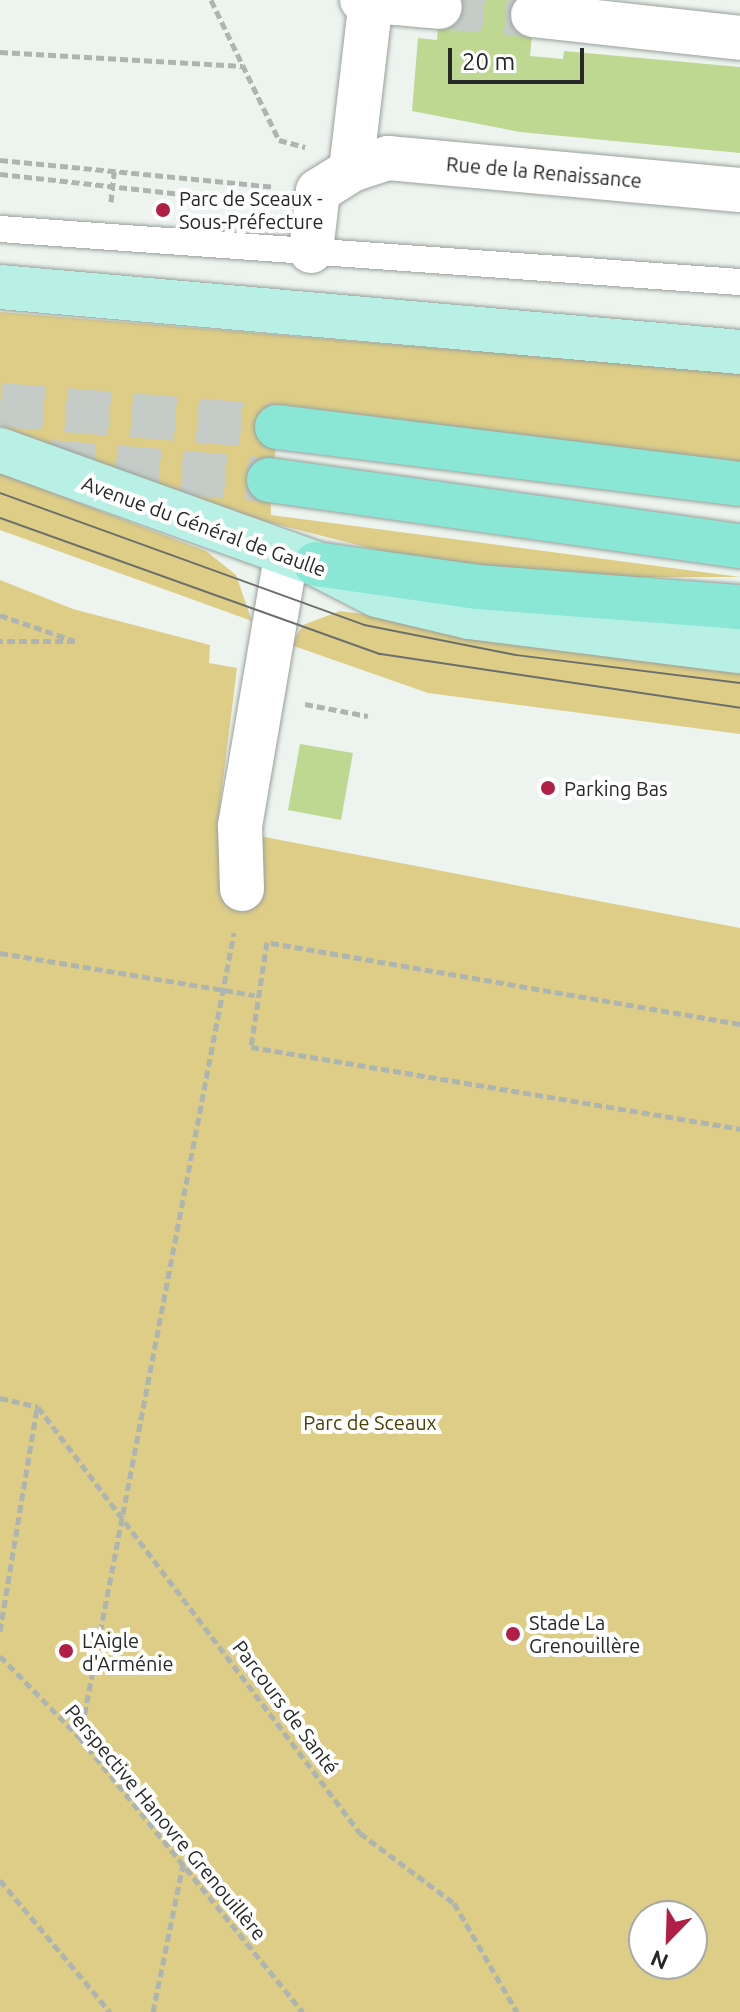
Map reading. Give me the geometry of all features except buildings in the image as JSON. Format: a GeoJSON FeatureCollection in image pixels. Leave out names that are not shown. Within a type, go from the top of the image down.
{"type":"FeatureCollection","features":[{"type":"Feature","properties":{"kind":"highway"},"geometry":{"type":"LineString","coordinates":[[277,427],[740,484]]}},
{"type":"Feature","properties":{"kind":"highway"},"geometry":{"type":"LineString","coordinates":[[269,480],[740,546]]}},
{"type":"Feature","properties":{"kind":"highway"},"geometry":{"type":"LineString","coordinates":[[301,560],[478,587],[740,607]]}},
{"type":"Feature","properties":{"kind":"main road"},"geometry":{"type":"LineString","coordinates":[[0,287],[740,352]]}},
{"type":"Feature","properties":{"kind":"main road","name":"Avenue du Général de Gaulle"},"geometry":{"type":"LineString","coordinates":[[0,450],[301,560],[377,595],[469,617],[740,651]]}},
{"type":"Feature","properties":{"kind":"street"},"geometry":{"type":"LineString","coordinates":[[311,251],[366,1],[440,7]]}},
{"type":"Feature","properties":{"kind":"street"},"geometry":{"type":"LineString","coordinates":[[533,15],[740,38]]}},
{"type":"Feature","properties":{"kind":"street","name":"Rue de la Renaissance"},"geometry":{"type":"LineString","coordinates":[[328,182],[388,158],[740,190]]}},
{"type":"Feature","properties":{"kind":"street"},"geometry":{"type":"LineString","coordinates":[[242,889],[240,826],[261,695],[301,560]]}},
{"type":"Feature","properties":{"kind":"lane"},"geometry":{"type":"LineString","coordinates":[[0,229],[740,282]]}},
{"type":"Feature","properties":{"kind":"path"},"geometry":{"type":"LineString","coordinates":[[211,0],[279,140],[328,182]]}},
{"type":"Feature","properties":{"kind":"path"},"geometry":{"type":"LineString","coordinates":[[0,52],[243,66]]}},
{"type":"Feature","properties":{"kind":"path"},"geometry":{"type":"LineString","coordinates":[[0,160],[328,182]]}},
{"type":"Feature","properties":{"kind":"path"},"geometry":{"type":"LineString","coordinates":[[0,174],[328,182]]}},
{"type":"Feature","properties":{"kind":"path"},"geometry":{"type":"LineString","coordinates":[[0,615],[75,641],[0,641]]}},
{"type":"Feature","properties":{"kind":"path"},"geometry":{"type":"LineString","coordinates":[[261,695],[368,716]]}},
{"type":"Feature","properties":{"kind":"path"},"geometry":{"type":"LineString","coordinates":[[80,1738],[242,889]]}},
{"type":"Feature","properties":{"kind":"path"},"geometry":{"type":"LineString","coordinates":[[740,1024],[267,942],[255,995],[251,1047],[740,1129]]}},
{"type":"Feature","properties":{"kind":"path"},"geometry":{"type":"LineString","coordinates":[[0,953],[255,995]]}},
{"type":"Feature","properties":{"kind":"path"},"geometry":{"type":"LineString","coordinates":[[0,1398],[38,1407],[0,1631]]}},
{"type":"Feature","properties":{"kind":"path","name":"Parcours de Santé"},"geometry":{"type":"LineString","coordinates":[[38,1407],[124,1516],[360,1833],[454,1903],[517,2012]]}},
{"type":"Feature","properties":{"kind":"path","name":"Perspective Hanovre Grenouillère"},"geometry":{"type":"LineString","coordinates":[[0,1656],[80,1738],[303,2012]]}},
{"type":"Feature","properties":{"kind":"path"},"geometry":{"type":"LineString","coordinates":[[153,2012],[183,1863]]}},
{"type":"Feature","properties":{"kind":"path"},"geometry":{"type":"LineString","coordinates":[[0,1880],[110,2012]]}},
{"type":"Feature","properties":{"kind":"green space"},"geometry":{"type":"Polygon","coordinates":[[[0,312],[740,373],[740,464],[284,405],[270,481],[271,515],[740,577],[538,577],[452,569],[240,515],[0,426],[0,312]]]}},
{"type":"Feature","properties":{"kind":"green space"},"geometry":{"type":"Polygon","coordinates":[[[0,473],[206,551],[236,575],[252,621],[0,530],[0,473]]]}},
{"type":"Feature","properties":{"kind":"green space","name":"Parc de Sceaux"},"geometry":{"type":"Polygon","coordinates":[[[0,580],[73,609],[210,645],[209,663],[237,668],[217,828],[740,928],[740,2012],[0,2012],[0,580]]]}},
{"type":"Feature","properties":{"kind":"green space"},"geometry":{"type":"Polygon","coordinates":[[[340,611],[740,663],[740,734],[428,693],[291,645],[303,625],[340,611]]]}},
{"type":"Feature","properties":{"kind":"tunnel"},"geometry":{"type":"LineString","coordinates":[[440,7],[533,15]]}},
{"type":"Feature","properties":{"kind":"tunnel"},"geometry":{"type":"LineString","coordinates":[[0,405],[277,427]]}},
{"type":"Feature","properties":{"kind":"tunnel"},"geometry":{"type":"LineString","coordinates":[[50,462],[269,480]]}},
{"type":"Feature","properties":{"kind":"tram line"},"geometry":{"type":"LineString","coordinates":[[0,493],[364,625],[516,655],[740,683]]}},
{"type":"Feature","properties":{"kind":"tram line"},"geometry":{"type":"LineString","coordinates":[[0,518],[380,654],[740,708]]}},
{"type":"Feature","properties":{"kind":"place","name":"Parc de Sceaux - Sous-Préfecture"},"geometry":{"type":"Point","coordinates":[163,210]}},
{"type":"Feature","properties":{"kind":"place","name":"Parking Bas"},"geometry":{"type":"Point","coordinates":[548,788]}},
{"type":"Feature","properties":{"kind":"place","name":"Stade La Grenouillère"},"geometry":{"type":"Point","coordinates":[513,1634]}},
{"type":"Feature","properties":{"kind":"place","name":"L'Aigle d'Arménie"},"geometry":{"type":"Point","coordinates":[66,1651]}}]}
